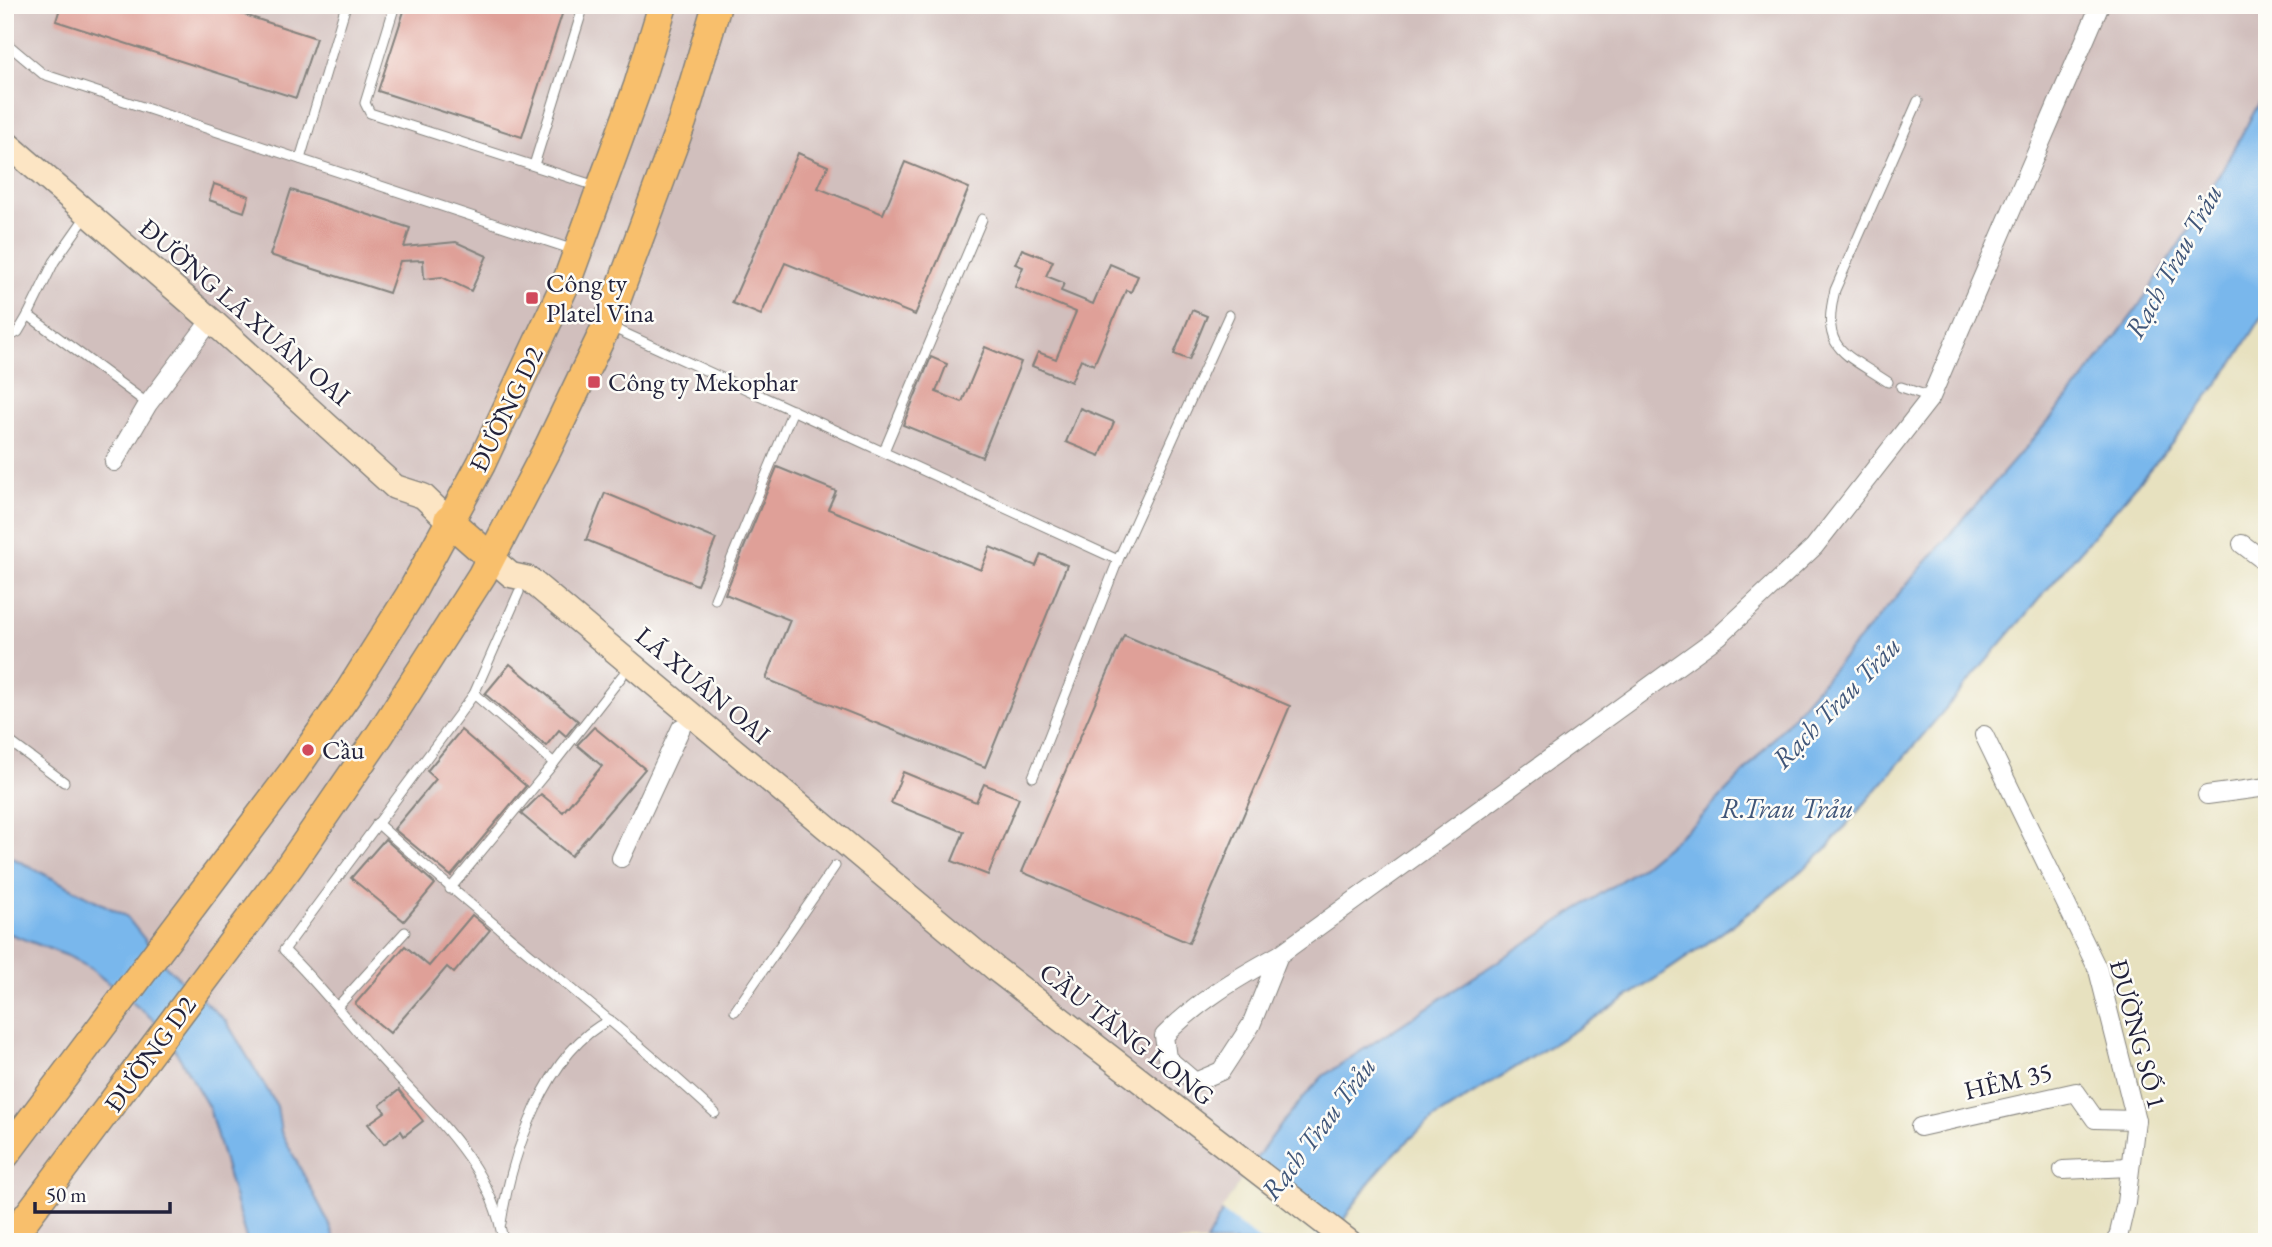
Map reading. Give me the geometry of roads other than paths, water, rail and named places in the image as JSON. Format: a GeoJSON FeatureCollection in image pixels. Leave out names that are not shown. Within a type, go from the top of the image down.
{"type":"FeatureCollection","features":[{"type":"Feature","properties":{"kind":"main road","name":"ĐƯỜNG D2"},"geometry":{"type":"LineString","coordinates":[[604,177],[605,134],[647,5]]}},
{"type":"Feature","properties":{"kind":"main road","name":"ĐƯỜNG D2"},"geometry":{"type":"LineString","coordinates":[[5,1155],[347,695],[425,568],[448,520],[481,464],[579,252],[663,5]]}},
{"type":"Feature","properties":{"kind":"main road","name":"ĐƯỜNG D2"},"geometry":{"type":"LineString","coordinates":[[8,1242],[290,864],[382,733],[468,597],[543,458],[607,325],[682,122],[717,5]]}},
{"type":"Feature","properties":{"kind":"main road","name":"ĐƯỜNG D2"},"geometry":{"type":"LineString","coordinates":[[620,291],[636,282],[642,274],[703,106],[733,5]]}},
{"type":"Feature","properties":{"kind":"main road","name":"ĐƯỜNG LÃ XUÂN OAI"},"geometry":{"type":"LineString","coordinates":[[5,142],[211,320],[395,487],[423,496],[448,520]]}},
{"type":"Feature","properties":{"kind":"main road"},"geometry":{"type":"LineString","coordinates":[[448,520],[490,557]]}},
{"type":"Feature","properties":{"kind":"main road","name":"LÃ XUÂN OAI"},"geometry":{"type":"LineString","coordinates":[[490,557],[511,575],[529,579],[874,866]]}},
{"type":"Feature","properties":{"kind":"main road","name":"CẦU TĂNG LONG"},"geometry":{"type":"LineString","coordinates":[[874,866],[1061,1021],[1349,1242]]}},
{"type":"Feature","properties":{"kind":"street"},"geometry":{"type":"LineString","coordinates":[[1279,955],[1251,1025],[1222,1071],[1195,1082],[1167,1058],[1164,1036],[1183,1016],[1222,987],[1279,955],[1719,636],[1814,547],[1931,397],[2100,5]]}},
{"type":"Feature","properties":{"kind":"street"},"geometry":{"type":"LineString","coordinates":[[114,462],[148,404],[211,320]]}},
{"type":"Feature","properties":{"kind":"street"},"geometry":{"type":"LineString","coordinates":[[2242,544],[2267,563]]}},
{"type":"Feature","properties":{"kind":"street"},"geometry":{"type":"LineString","coordinates":[[621,858],[681,728]]}},
{"type":"Feature","properties":{"kind":"street","name":"ĐƯỜNG SỐ 1"},"geometry":{"type":"LineString","coordinates":[[1984,735],[2098,970],[2136,1120],[2117,1242]]}},
{"type":"Feature","properties":{"kind":"street"},"geometry":{"type":"LineString","coordinates":[[2207,795],[2267,787]]}},
{"type":"Feature","properties":{"kind":"street","name":"HẺM 35"},"geometry":{"type":"LineString","coordinates":[[1920,1127],[2076,1092],[2095,1119],[2136,1120]]}},
{"type":"Feature","properties":{"kind":"street"},"geometry":{"type":"LineString","coordinates":[[2063,1170],[2130,1167]]}},
{"type":"Feature","properties":{"kind":"lane"},"geometry":{"type":"LineString","coordinates":[[300,159],[346,5]]}},
{"type":"Feature","properties":{"kind":"lane"},"geometry":{"type":"LineString","coordinates":[[395,5],[365,103],[370,113],[534,165],[604,177]]}},
{"type":"Feature","properties":{"kind":"lane"},"geometry":{"type":"LineString","coordinates":[[534,165],[584,5]]}},
{"type":"Feature","properties":{"kind":"lane"},"geometry":{"type":"LineString","coordinates":[[5,42],[43,74],[579,252]]}},
{"type":"Feature","properties":{"kind":"lane"},"geometry":{"type":"LineString","coordinates":[[1888,382],[1838,348],[1830,336],[1827,319],[1835,290],[1918,101]]}},
{"type":"Feature","properties":{"kind":"lane"},"geometry":{"type":"LineString","coordinates":[[5,339],[18,332],[54,262],[87,215]]}},
{"type":"Feature","properties":{"kind":"lane"},"geometry":{"type":"LineString","coordinates":[[884,451],[982,219]]}},
{"type":"Feature","properties":{"kind":"lane"},"geometry":{"type":"LineString","coordinates":[[29,315],[148,404]]}},
{"type":"Feature","properties":{"kind":"lane"},"geometry":{"type":"LineString","coordinates":[[1033,777],[1118,560],[1229,315]]}},
{"type":"Feature","properties":{"kind":"lane"},"geometry":{"type":"LineString","coordinates":[[607,325],[1118,560]]}},
{"type":"Feature","properties":{"kind":"lane"},"geometry":{"type":"LineString","coordinates":[[1901,387],[1931,397]]}},
{"type":"Feature","properties":{"kind":"lane"},"geometry":{"type":"LineString","coordinates":[[715,599],[793,411]]}},
{"type":"Feature","properties":{"kind":"lane"},"geometry":{"type":"LineString","coordinates":[[503,1242],[501,1225],[487,1185],[463,1150],[338,1006],[284,950],[474,694],[519,592]]}},
{"type":"Feature","properties":{"kind":"lane"},"geometry":{"type":"LineString","coordinates":[[450,889],[622,676]]}},
{"type":"Feature","properties":{"kind":"lane"},"geometry":{"type":"LineString","coordinates":[[474,694],[554,763]]}},
{"type":"Feature","properties":{"kind":"lane"},"geometry":{"type":"LineString","coordinates":[[5,738],[64,782]]}},
{"type":"Feature","properties":{"kind":"lane"},"geometry":{"type":"LineString","coordinates":[[377,823],[450,889],[610,1020],[715,1113]]}},
{"type":"Feature","properties":{"kind":"lane"},"geometry":{"type":"LineString","coordinates":[[735,1011],[835,866]]}},
{"type":"Feature","properties":{"kind":"lane"},"geometry":{"type":"LineString","coordinates":[[338,1006],[405,932]]}},
{"type":"Feature","properties":{"kind":"lane"},"geometry":{"type":"LineString","coordinates":[[501,1225],[506,1191],[545,1090],[579,1042],[593,1028],[610,1020]]}},
{"type":"Feature","properties":{"kind":"water","name":"R.Trau Trảu"},"geometry":{"type":"Polygon","coordinates":[[[2267,89],[2267,309],[2234,362],[2173,442],[1825,850],[1780,888],[1685,959],[1435,1118],[1401,1147],[1376,1174],[1330,1242],[1206,1242],[1230,1198],[1259,1155],[1290,1113],[1323,1076],[1640,868],[1696,822],[1740,777],[2075,390],[2136,310],[2189,229],[2267,89]]]}},
{"type":"Feature","properties":{"kind":"water"},"geometry":{"type":"Polygon","coordinates":[[[5,854],[126,916],[166,966],[226,1021],[277,1106],[281,1132],[329,1223],[335,1242],[247,1242],[209,1108],[161,1026],[91,969],[68,956],[5,932],[5,854]]]}},
{"type":"Feature","properties":{"kind":"place","name":"Công ty Platel Vina"},"geometry":{"type":"Point","coordinates":[532,298]}},
{"type":"Feature","properties":{"kind":"place","name":"Công ty Mekophar"},"geometry":{"type":"Point","coordinates":[594,382]}},
{"type":"Feature","properties":{"kind":"place","name":"Cầu"},"geometry":{"type":"Point","coordinates":[308,750]}},
{"type":"Feature","properties":{"kind":"water label","name":"Rạch Trau Trảu"},"geometry":{"type":"Point","coordinates":[2173,261]}},
{"type":"Feature","properties":{"kind":"water label","name":"Rạch Trau Trảu"},"geometry":{"type":"Point","coordinates":[1836,702]}},
{"type":"Feature","properties":{"kind":"water label","name":"Rạch Trau Trảu"},"geometry":{"type":"Point","coordinates":[1318,1128]}}]}
